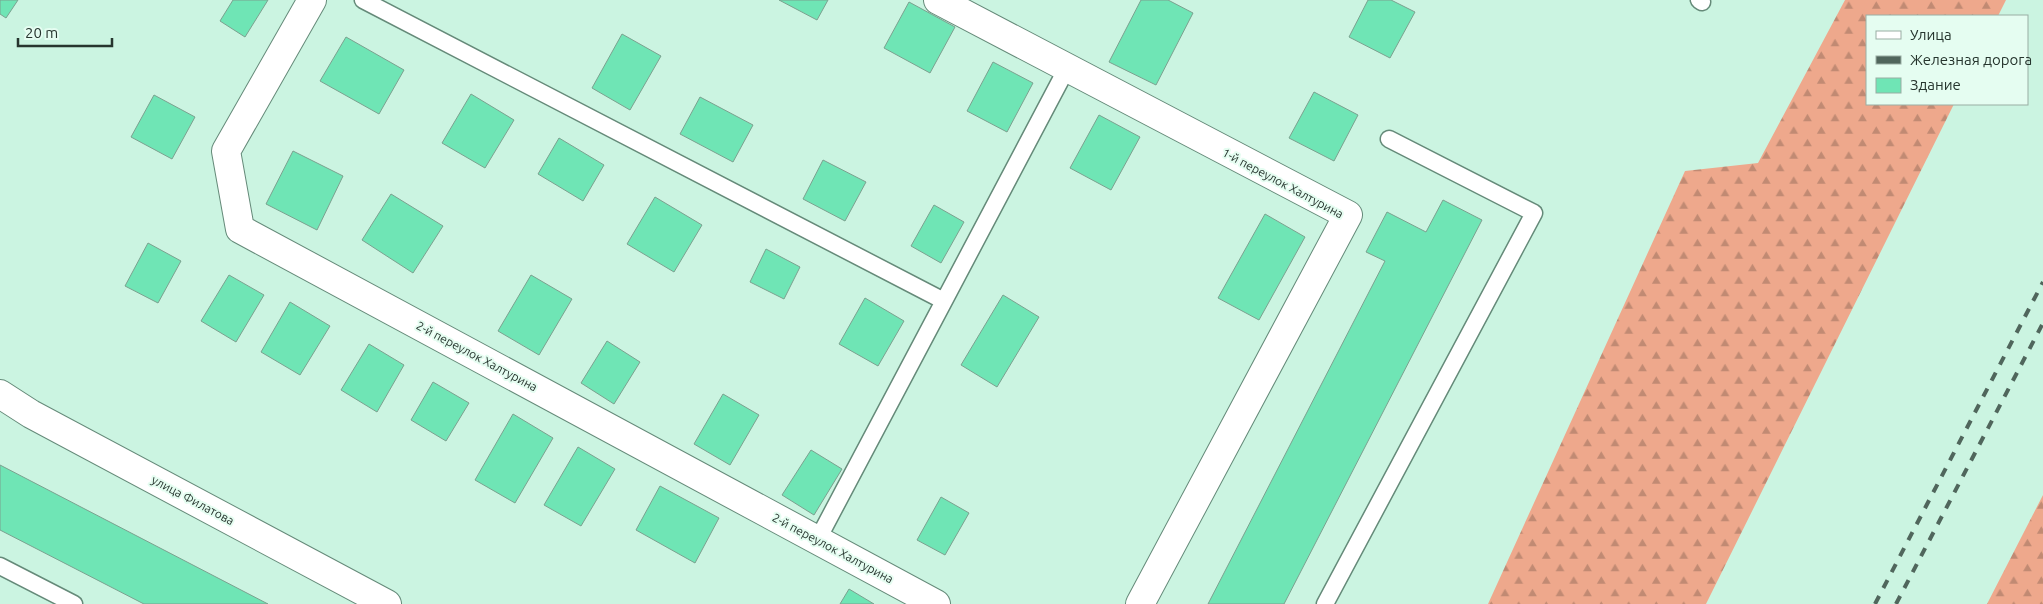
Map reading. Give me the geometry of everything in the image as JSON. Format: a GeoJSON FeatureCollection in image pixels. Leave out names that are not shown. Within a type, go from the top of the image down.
{"type":"FeatureCollection","features":[{"type":"Feature","properties":{"kind":"street","name":"2-й переулок Халтурина"},"geometry":{"type":"LineString","coordinates":[[312,0],[226,151],[240,229],[936,604]]}},
{"type":"Feature","properties":{"kind":"street","name":"1-й переулок Халтурина"},"geometry":{"type":"LineString","coordinates":[[938,0],[1348,215],[1140,604]]}},
{"type":"Feature","properties":{"kind":"street","name":"улица Филатова"},"geometry":{"type":"LineString","coordinates":[[0,394],[32,414],[387,604]]}},
{"type":"Feature","properties":{"kind":"lane"},"geometry":{"type":"LineString","coordinates":[[363,0],[944,301]]}},
{"type":"Feature","properties":{"kind":"lane"},"geometry":{"type":"LineString","coordinates":[[818,539],[1067,68]]}},
{"type":"Feature","properties":{"kind":"lane"},"geometry":{"type":"LineString","coordinates":[[1325,604],[1534,213],[1389,139]]}},
{"type":"Feature","properties":{"kind":"lane"},"geometry":{"type":"LineString","coordinates":[[0,566],[74,604]]}},
{"type":"Feature","properties":{"kind":"green space"},"geometry":{"type":"Polygon","coordinates":[[[1845,0],[2006,0],[1998,15],[1866,15],[1866,105],[1954,105],[1706,604],[1488,604],[1685,171],[1758,163],[1845,0]]]}},
{"type":"Feature","properties":{"kind":"green space"},"geometry":{"type":"Polygon","coordinates":[[[2043,495],[2043,604],[1987,604],[2043,495]]]}},
{"type":"Feature","properties":{"kind":"building"},"geometry":{"type":"Polygon","coordinates":[[[0,0],[18,0],[6,18],[0,14],[0,0]]]}},
{"type":"Feature","properties":{"kind":"building"},"geometry":{"type":"Polygon","coordinates":[[[233,0],[268,0],[245,37],[220,21],[233,0]]]}},
{"type":"Feature","properties":{"kind":"building"},"geometry":{"type":"Polygon","coordinates":[[[779,0],[828,0],[817,20],[779,0]]]}},
{"type":"Feature","properties":{"kind":"building"},"geometry":{"type":"Polygon","coordinates":[[[1141,0],[1168,0],[1193,13],[1156,85],[1109,62],[1141,0]]]}},
{"type":"Feature","properties":{"kind":"building"},"geometry":{"type":"Polygon","coordinates":[[[1368,0],[1391,0],[1415,12],[1390,58],[1349,37],[1368,0]]]}},
{"type":"Feature","properties":{"kind":"building"},"geometry":{"type":"Polygon","coordinates":[[[909,2],[955,27],[930,73],[884,48],[909,2]]]}},
{"type":"Feature","properties":{"kind":"building"},"geometry":{"type":"Polygon","coordinates":[[[622,34],[661,56],[630,110],[592,88],[622,34]]]}},
{"type":"Feature","properties":{"kind":"building"},"geometry":{"type":"Polygon","coordinates":[[[346,37],[404,70],[379,114],[320,81],[346,37]]]}},
{"type":"Feature","properties":{"kind":"building"},"geometry":{"type":"Polygon","coordinates":[[[993,62],[1033,83],[1007,132],[967,111],[993,62]]]}},
{"type":"Feature","properties":{"kind":"building"},"geometry":{"type":"Polygon","coordinates":[[[1314,92],[1358,115],[1334,161],[1289,138],[1314,92]]]}},
{"type":"Feature","properties":{"kind":"building"},"geometry":{"type":"Polygon","coordinates":[[[471,94],[514,120],[485,168],[442,143],[471,94]]]}},
{"type":"Feature","properties":{"kind":"building"},"geometry":{"type":"Polygon","coordinates":[[[154,95],[195,117],[172,159],[131,137],[154,95]]]}},
{"type":"Feature","properties":{"kind":"building"},"geometry":{"type":"Polygon","coordinates":[[[700,97],[753,125],[733,162],[680,134],[700,97]]]}},
{"type":"Feature","properties":{"kind":"building"},"geometry":{"type":"Polygon","coordinates":[[[1099,115],[1140,137],[1111,190],[1070,168],[1099,115]]]}},
{"type":"Feature","properties":{"kind":"building"},"geometry":{"type":"Polygon","coordinates":[[[559,138],[604,165],[583,201],[538,174],[559,138]]]}},
{"type":"Feature","properties":{"kind":"building"},"geometry":{"type":"Polygon","coordinates":[[[293,151],[343,176],[317,230],[266,204],[293,151]]]}},
{"type":"Feature","properties":{"kind":"building"},"geometry":{"type":"Polygon","coordinates":[[[823,160],[866,182],[845,221],[803,199],[823,160]]]}},
{"type":"Feature","properties":{"kind":"building"},"geometry":{"type":"Polygon","coordinates":[[[391,194],[443,226],[413,273],[362,240],[391,194]]]}},
{"type":"Feature","properties":{"kind":"building"},"geometry":{"type":"Polygon","coordinates":[[[655,197],[702,225],[674,272],[627,244],[655,197]]]}},
{"type":"Feature","properties":{"kind":"building"},"geometry":{"type":"Polygon","coordinates":[[[1443,200],[1482,220],[1284,604],[1208,604],[1385,261],[1366,252],[1387,212],[1426,232],[1443,200]]]}},
{"type":"Feature","properties":{"kind":"building"},"geometry":{"type":"Polygon","coordinates":[[[934,205],[964,222],[941,263],[911,246],[934,205]]]}},
{"type":"Feature","properties":{"kind":"building"},"geometry":{"type":"Polygon","coordinates":[[[1265,214],[1305,237],[1259,320],[1218,298],[1265,214]]]}},
{"type":"Feature","properties":{"kind":"building"},"geometry":{"type":"Polygon","coordinates":[[[148,243],[181,261],[158,303],[125,286],[148,243]]]}},
{"type":"Feature","properties":{"kind":"building"},"geometry":{"type":"Polygon","coordinates":[[[766,249],[800,267],[784,299],[750,282],[766,249]]]}},
{"type":"Feature","properties":{"kind":"building"},"geometry":{"type":"Polygon","coordinates":[[[229,275],[264,295],[236,342],[201,321],[229,275]]]}},
{"type":"Feature","properties":{"kind":"building"},"geometry":{"type":"Polygon","coordinates":[[[531,275],[572,299],[539,355],[498,331],[531,275]]]}},
{"type":"Feature","properties":{"kind":"building"},"geometry":{"type":"Polygon","coordinates":[[[1003,295],[1039,317],[997,387],[961,365],[1003,295]]]}},
{"type":"Feature","properties":{"kind":"building"},"geometry":{"type":"Polygon","coordinates":[[[865,298],[904,321],[878,366],[839,344],[865,298]]]}},
{"type":"Feature","properties":{"kind":"building"},"geometry":{"type":"Polygon","coordinates":[[[290,302],[330,326],[300,375],[261,352],[290,302]]]}},
{"type":"Feature","properties":{"kind":"building"},"geometry":{"type":"Polygon","coordinates":[[[607,341],[640,362],[614,404],[581,383],[607,341]]]}},
{"type":"Feature","properties":{"kind":"building"},"geometry":{"type":"Polygon","coordinates":[[[369,344],[404,365],[377,412],[341,390],[369,344]]]}},
{"type":"Feature","properties":{"kind":"building"},"geometry":{"type":"Polygon","coordinates":[[[433,382],[469,403],[446,441],[411,420],[433,382]]]}},
{"type":"Feature","properties":{"kind":"building"},"geometry":{"type":"Polygon","coordinates":[[[723,394],[759,415],[730,465],[694,444],[723,394]]]}},
{"type":"Feature","properties":{"kind":"building"},"geometry":{"type":"Polygon","coordinates":[[[513,414],[553,438],[515,503],[475,480],[513,414]]]}},
{"type":"Feature","properties":{"kind":"building"},"geometry":{"type":"Polygon","coordinates":[[[578,447],[615,469],[581,526],[544,505],[578,447]]]}},
{"type":"Feature","properties":{"kind":"building"},"geometry":{"type":"Polygon","coordinates":[[[811,450],[842,469],[814,515],[782,495],[811,450]]]}},
{"type":"Feature","properties":{"kind":"building"},"geometry":{"type":"Polygon","coordinates":[[[0,465],[268,604],[144,604],[0,530],[0,465]]]}},
{"type":"Feature","properties":{"kind":"building"},"geometry":{"type":"Polygon","coordinates":[[[660,486],[719,518],[695,563],[636,530],[660,486]]]}},
{"type":"Feature","properties":{"kind":"building"},"geometry":{"type":"Polygon","coordinates":[[[941,497],[969,513],[945,555],[917,540],[941,497]]]}},
{"type":"Feature","properties":{"kind":"building"},"geometry":{"type":"Polygon","coordinates":[[[849,589],[874,604],[840,604],[849,589]]]}},
{"type":"Feature","properties":{"kind":"railway"},"geometry":{"type":"LineString","coordinates":[[1875,604],[2043,282]]}},
{"type":"Feature","properties":{"kind":"railway"},"geometry":{"type":"LineString","coordinates":[[1896,604],[2043,323]]}}]}
